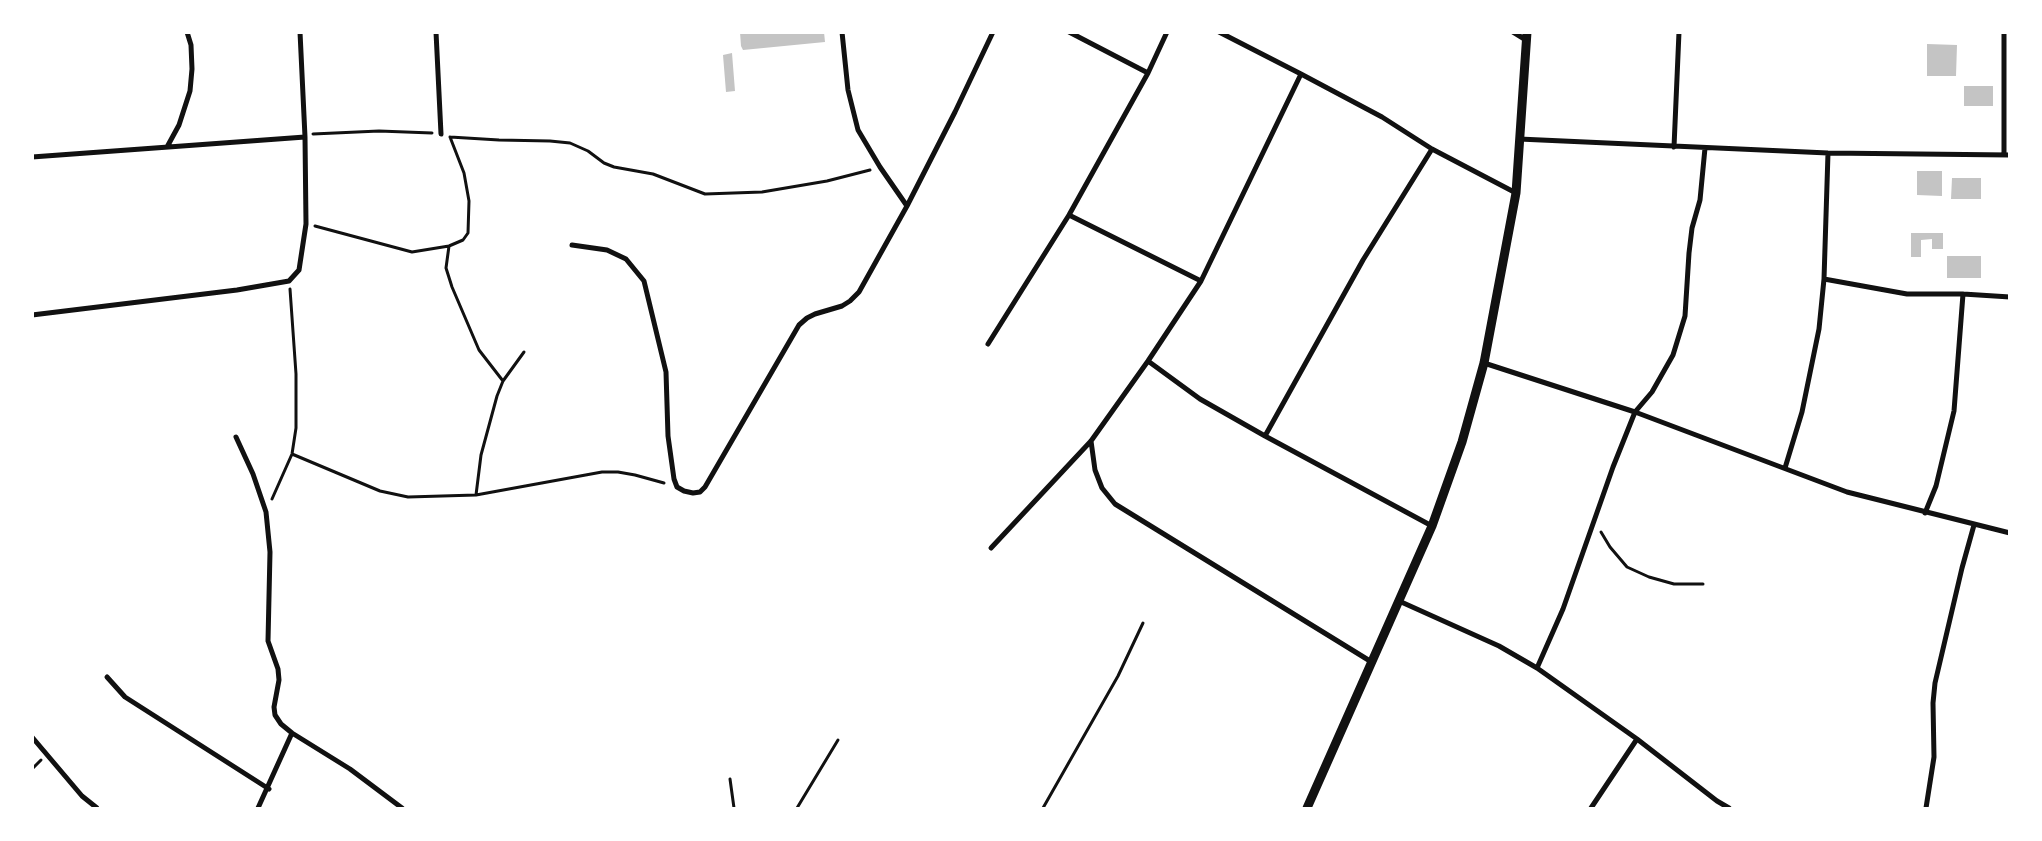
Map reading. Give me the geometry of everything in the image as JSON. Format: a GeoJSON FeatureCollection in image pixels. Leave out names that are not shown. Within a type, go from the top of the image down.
{"type":"FeatureCollection","features":[{"type":"Feature","properties":{"kind":"street"},"geometry":{"type":"LineString","coordinates":[[167,147],[179,124],[190,91],[192,53],[187,32]]}},
{"type":"Feature","properties":{"kind":"street"},"geometry":{"type":"LineString","coordinates":[[32,316],[237,290],[289,281],[300,270],[306,224],[305,136],[300,32]]}},
{"type":"Feature","properties":{"kind":"street"},"geometry":{"type":"LineString","coordinates":[[436,32],[441,134]]}},
{"type":"Feature","properties":{"kind":"street"},"geometry":{"type":"LineString","coordinates":[[842,32],[848,90],[858,130],[880,167],[907,206]]}},
{"type":"Feature","properties":{"kind":"street"},"geometry":{"type":"LineString","coordinates":[[572,245],[608,250],[626,259],[644,281],[666,372],[668,436],[674,479],[677,486],[693,493],[700,492],[705,487],[799,325],[806,318],[815,314],[842,306],[850,301],[858,292],[907,206],[993,32]]}},
{"type":"Feature","properties":{"kind":"street"},"geometry":{"type":"LineString","coordinates":[[1070,32],[1148,73]]}},
{"type":"Feature","properties":{"kind":"street"},"geometry":{"type":"LineString","coordinates":[[988,344],[1069,215],[1148,73],[1167,32]]}},
{"type":"Feature","properties":{"kind":"street"},"geometry":{"type":"LineString","coordinates":[[1219,32],[1382,117],[1432,149],[1516,193]]}},
{"type":"Feature","properties":{"kind":"street"},"geometry":{"type":"LineString","coordinates":[[1306,808],[1370,661],[1432,526],[1462,442],[1484,363],[1516,193],[1527,37],[1513,32]]}},
{"type":"Feature","properties":{"kind":"street"},"geometry":{"type":"LineString","coordinates":[[1674,147],[1678,32]]}},
{"type":"Feature","properties":{"kind":"street"},"geometry":{"type":"LineString","coordinates":[[1519,139],[1828,153],[2007,155],[2004,32]]}},
{"type":"Feature","properties":{"kind":"street"},"geometry":{"type":"LineString","coordinates":[[991,548],[1091,441],[1148,361],[1201,281],[1301,74]]}},
{"type":"Feature","properties":{"kind":"street"},"geometry":{"type":"LineString","coordinates":[[32,157],[305,136]]}},
{"type":"Feature","properties":{"kind":"street"},"geometry":{"type":"LineString","coordinates":[[1536,668],[1563,609],[1635,412],[1652,392],[1673,355],[1685,316],[1689,252],[1692,228],[1700,200],[1705,148]]}},
{"type":"Feature","properties":{"kind":"street"},"geometry":{"type":"LineString","coordinates":[[1265,436],[1363,260],[1432,149]]}},
{"type":"Feature","properties":{"kind":"street"},"geometry":{"type":"LineString","coordinates":[[1786,468],[1802,412],[1819,329],[1824,279],[1828,153]]}},
{"type":"Feature","properties":{"kind":"street"},"geometry":{"type":"LineString","coordinates":[[1069,215],[1201,281]]}},
{"type":"Feature","properties":{"kind":"street"},"geometry":{"type":"LineString","coordinates":[[1824,279],[1906,294],[1962,294],[2010,297]]}},
{"type":"Feature","properties":{"kind":"street"},"geometry":{"type":"LineString","coordinates":[[1925,513],[1936,486],[1954,411],[1962,294]]}},
{"type":"Feature","properties":{"kind":"street"},"geometry":{"type":"LineString","coordinates":[[1148,361],[1200,398],[1265,436],[1432,526]]}},
{"type":"Feature","properties":{"kind":"street"},"geometry":{"type":"LineString","coordinates":[[1484,363],[1635,412],[1847,492],[2010,533]]}},
{"type":"Feature","properties":{"kind":"street"},"geometry":{"type":"LineString","coordinates":[[236,437],[253,474],[266,512],[270,552],[268,641],[278,669],[279,680],[274,707],[275,715],[281,724],[292,733],[350,769],[402,808]]}},
{"type":"Feature","properties":{"kind":"street"},"geometry":{"type":"LineString","coordinates":[[1091,441],[1095,470],[1102,488],[1115,504],[1370,661]]}},
{"type":"Feature","properties":{"kind":"street"},"geometry":{"type":"LineString","coordinates":[[1926,808],[1934,757],[1933,703],[1935,683],[1974,525]]}},
{"type":"Feature","properties":{"kind":"street"},"geometry":{"type":"LineString","coordinates":[[1399,601],[1499,646],[1536,668],[1636,739],[1700,789],[1729,808]]}},
{"type":"Feature","properties":{"kind":"street"},"geometry":{"type":"LineString","coordinates":[[107,677],[125,697],[269,789]]}},
{"type":"Feature","properties":{"kind":"street"},"geometry":{"type":"LineString","coordinates":[[258,808],[269,789],[292,733]]}},
{"type":"Feature","properties":{"kind":"street"},"geometry":{"type":"LineString","coordinates":[[32,737],[82,796],[97,808]]}},
{"type":"Feature","properties":{"kind":"street"},"geometry":{"type":"LineString","coordinates":[[1591,808],[1636,739]]}},
{"type":"Feature","properties":{"kind":"path"},"geometry":{"type":"LineString","coordinates":[[305,136],[379,131],[441,134],[450,137],[499,140],[550,140],[570,143],[588,151],[604,163],[614,167],[653,174],[705,194],[762,192],[828,181],[880,167]]}},
{"type":"Feature","properties":{"kind":"path"},"geometry":{"type":"LineString","coordinates":[[306,224],[412,252],[449,246],[463,240],[468,233],[470,222],[469,201],[464,173],[450,137]]}},
{"type":"Feature","properties":{"kind":"path"},"geometry":{"type":"LineString","coordinates":[[449,246],[446,268],[452,288],[479,350],[502,381]]}},
{"type":"Feature","properties":{"kind":"path"},"geometry":{"type":"LineString","coordinates":[[266,512],[292,454],[296,428],[296,374],[289,281]]}},
{"type":"Feature","properties":{"kind":"path"},"geometry":{"type":"LineString","coordinates":[[476,494],[485,440],[502,381],[524,352]]}},
{"type":"Feature","properties":{"kind":"path"},"geometry":{"type":"LineString","coordinates":[[292,454],[380,491],[408,497],[476,494],[602,472],[635,475],[677,486]]}},
{"type":"Feature","properties":{"kind":"path"},"geometry":{"type":"LineString","coordinates":[[1594,520],[1610,547],[1627,567],[1648,577],[1674,584],[1703,584]]}},
{"type":"Feature","properties":{"kind":"path"},"geometry":{"type":"LineString","coordinates":[[1043,808],[1118,676],[1143,623]]}},
{"type":"Feature","properties":{"kind":"path"},"geometry":{"type":"LineString","coordinates":[[797,808],[838,740]]}},
{"type":"Feature","properties":{"kind":"path"},"geometry":{"type":"LineString","coordinates":[[730,779],[734,808]]}},
{"type":"Feature","properties":{"kind":"building"},"geometry":{"type":"Polygon","coordinates":[[[740,32],[824,32],[825,42],[743,50],[740,32]]]}},
{"type":"Feature","properties":{"kind":"building"},"geometry":{"type":"Polygon","coordinates":[[[1927,44],[1957,45],[1956,76],[1927,76],[1927,44]]]}},
{"type":"Feature","properties":{"kind":"building"},"geometry":{"type":"Polygon","coordinates":[[[732,53],[735,91],[726,92],[723,55],[732,53]]]}},
{"type":"Feature","properties":{"kind":"building"},"geometry":{"type":"Polygon","coordinates":[[[1964,86],[1993,86],[1993,106],[1964,106],[1964,86]]]}},
{"type":"Feature","properties":{"kind":"building"},"geometry":{"type":"Polygon","coordinates":[[[1917,171],[1942,171],[1942,196],[1917,195],[1917,171]]]}},
{"type":"Feature","properties":{"kind":"building"},"geometry":{"type":"Polygon","coordinates":[[[1952,178],[1981,178],[1981,199],[1951,199],[1952,178]]]}},
{"type":"Feature","properties":{"kind":"building"},"geometry":{"type":"Polygon","coordinates":[[[1911,233],[1943,233],[1943,249],[1932,249],[1932,239],[1921,240],[1921,257],[1911,257],[1911,233]]]}},
{"type":"Feature","properties":{"kind":"building"},"geometry":{"type":"Polygon","coordinates":[[[1947,256],[1981,256],[1981,278],[1947,278],[1947,256]]]}}]}
